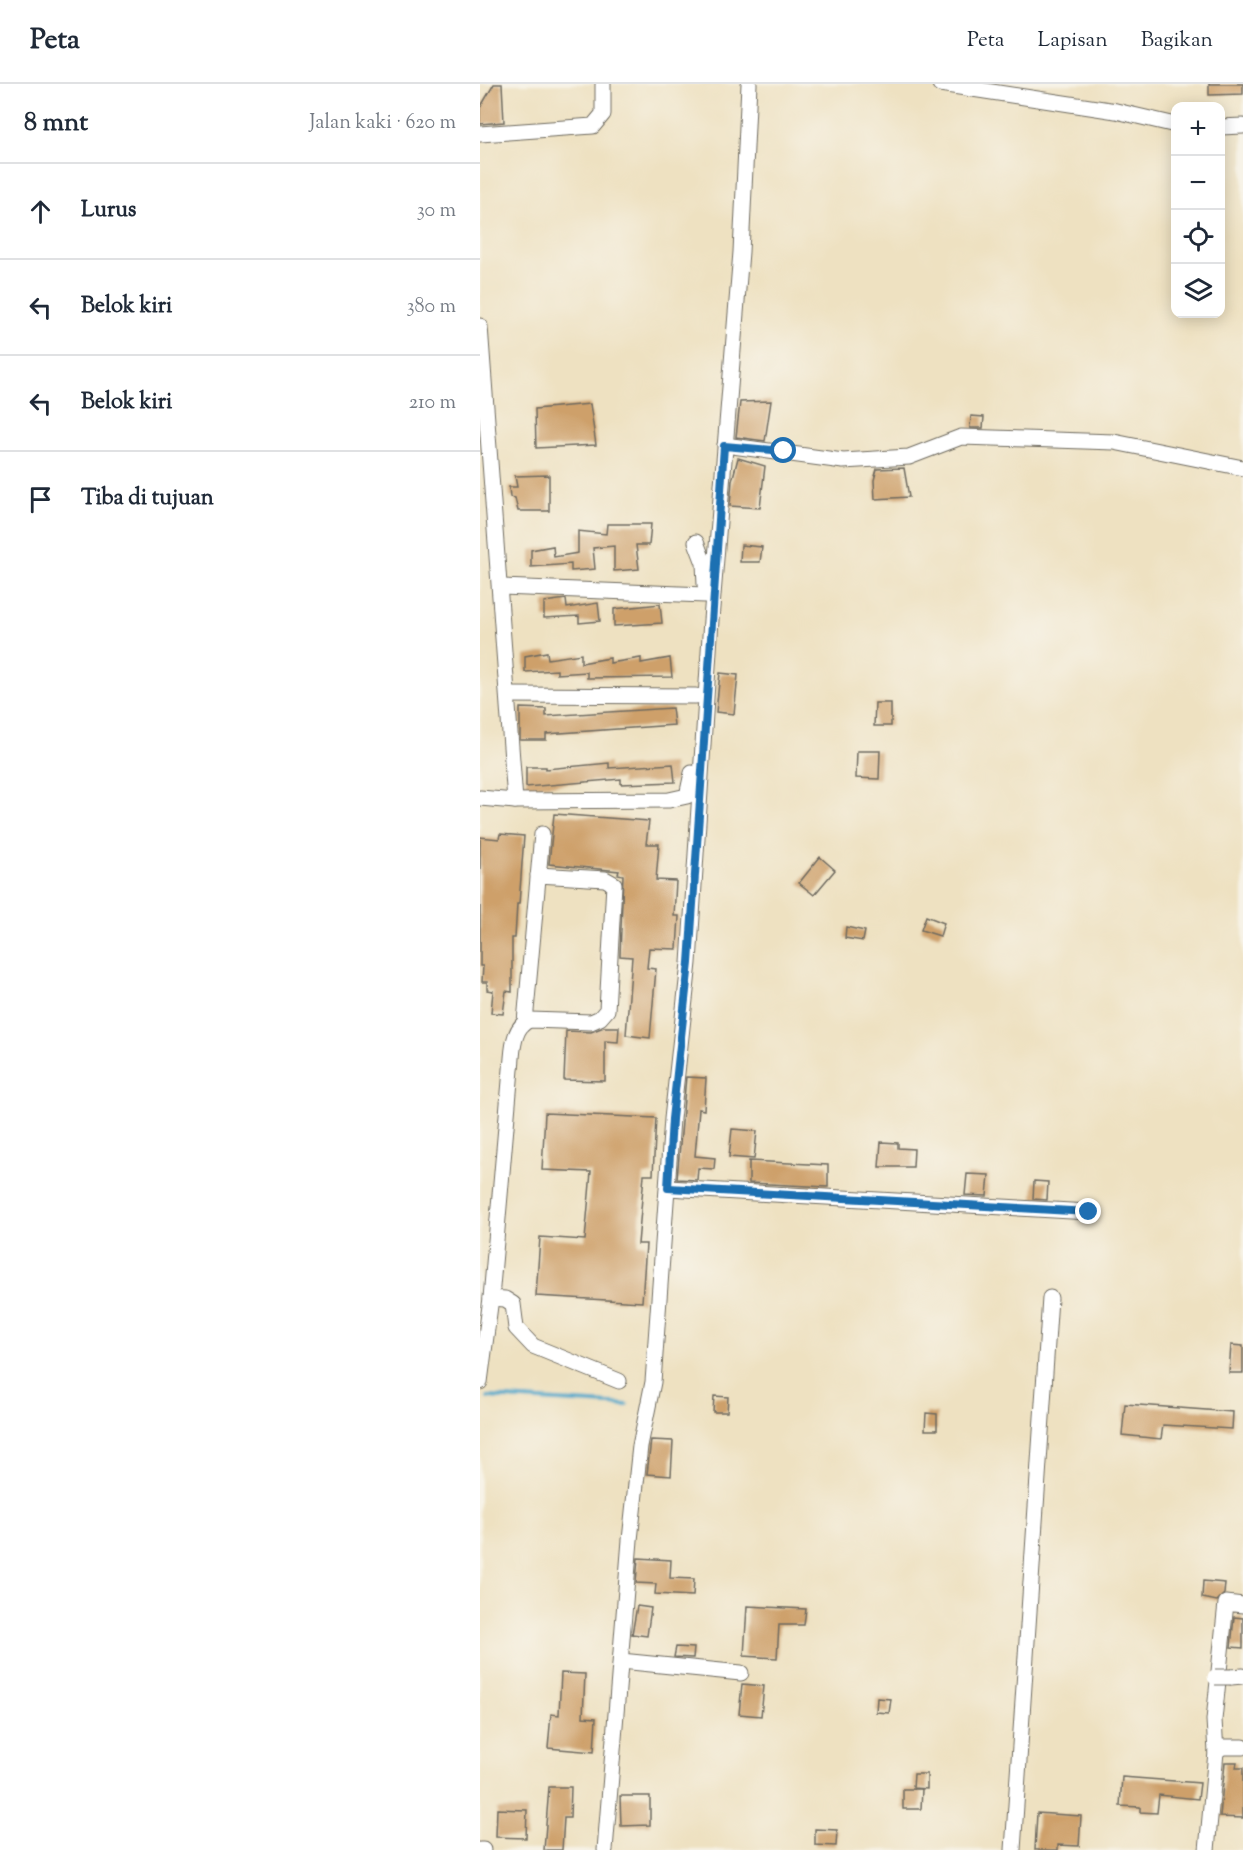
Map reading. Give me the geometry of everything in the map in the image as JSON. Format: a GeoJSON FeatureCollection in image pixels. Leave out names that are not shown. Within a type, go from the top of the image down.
{"type":"FeatureCollection","features":[{"type":"Feature","properties":{"kind":"street"},"geometry":{"type":"LineString","coordinates":[[480,134],[593,126],[603,114],[603,84]]}},
{"type":"Feature","properties":{"kind":"street"},"geometry":{"type":"LineString","coordinates":[[605,1850],[640,1446],[653,1382],[672,1119],[689,963],[724,446],[741,252],[749,84]]}},
{"type":"Feature","properties":{"kind":"street"},"geometry":{"type":"LineString","coordinates":[[940,84],[1116,111],[1171,124]]}},
{"type":"Feature","properties":{"kind":"street"},"geometry":{"type":"LineString","coordinates":[[1225,127],[1243,126]]}},
{"type":"Feature","properties":{"kind":"street"},"geometry":{"type":"LineString","coordinates":[[480,326],[515,801]]}},
{"type":"Feature","properties":{"kind":"street"},"geometry":{"type":"LineString","coordinates":[[724,446],[843,461],[909,457],[961,437],[1114,442],[1243,468]]}},
{"type":"Feature","properties":{"kind":"street"},"geometry":{"type":"LineString","coordinates":[[480,798],[515,801],[669,800],[687,796],[691,784],[706,574],[696,542]]}},
{"type":"Feature","properties":{"kind":"street"},"geometry":{"type":"LineString","coordinates":[[501,587],[705,595]]}},
{"type":"Feature","properties":{"kind":"street"},"geometry":{"type":"LineString","coordinates":[[508,695],[696,696]]}},
{"type":"Feature","properties":{"kind":"street"},"geometry":{"type":"LineString","coordinates":[[480,1382],[491,1298],[513,1044],[525,1022],[542,834]]}},
{"type":"Feature","properties":{"kind":"street"},"geometry":{"type":"LineString","coordinates":[[525,1022],[536,1019],[595,1021],[607,1010],[609,993],[614,884],[605,879],[538,875]]}},
{"type":"Feature","properties":{"kind":"street"},"geometry":{"type":"LineString","coordinates":[[668,1188],[1089,1212]]}},
{"type":"Feature","properties":{"kind":"street"},"geometry":{"type":"LineString","coordinates":[[491,1298],[505,1299],[513,1304],[518,1332],[537,1348],[619,1381]]}},
{"type":"Feature","properties":{"kind":"street"},"geometry":{"type":"LineString","coordinates":[[1013,1850],[1026,1687],[1050,1298]]}},
{"type":"Feature","properties":{"kind":"street"},"geometry":{"type":"LineString","coordinates":[[1207,1850],[1216,1752],[1214,1720],[1226,1603],[1243,1605]]}},
{"type":"Feature","properties":{"kind":"street"},"geometry":{"type":"LineString","coordinates":[[621,1661],[741,1673]]}},
{"type":"Feature","properties":{"kind":"street"},"geometry":{"type":"LineString","coordinates":[[1216,1752],[1222,1747],[1243,1747]]}},
{"type":"Feature","properties":{"kind":"building"},"geometry":{"type":"Polygon","coordinates":[[[494,84],[502,84],[504,122],[480,124],[480,108],[494,84]]]}},
{"type":"Feature","properties":{"kind":"building"},"geometry":{"type":"Polygon","coordinates":[[[1209,84],[1243,84],[1243,94],[1209,95],[1209,84]]]}},
{"type":"Feature","properties":{"kind":"building"},"geometry":{"type":"Polygon","coordinates":[[[771,401],[765,441],[736,437],[740,402],[771,401]]]}},
{"type":"Feature","properties":{"kind":"building"},"geometry":{"type":"Polygon","coordinates":[[[590,404],[596,445],[536,448],[535,409],[590,404]]]}},
{"type":"Feature","properties":{"kind":"building"},"geometry":{"type":"Polygon","coordinates":[[[971,416],[984,417],[983,428],[970,428],[971,416]]]}},
{"type":"Feature","properties":{"kind":"building"},"geometry":{"type":"Polygon","coordinates":[[[738,458],[765,466],[760,508],[730,506],[732,481],[738,458]]]}},
{"type":"Feature","properties":{"kind":"building"},"geometry":{"type":"Polygon","coordinates":[[[904,468],[909,497],[875,499],[874,480],[877,469],[904,468]]]}},
{"type":"Feature","properties":{"kind":"building"},"geometry":{"type":"Polygon","coordinates":[[[549,475],[549,511],[518,511],[515,498],[510,497],[509,487],[517,487],[515,476],[549,475]]]}},
{"type":"Feature","properties":{"kind":"building"},"geometry":{"type":"Polygon","coordinates":[[[607,524],[651,524],[649,545],[636,545],[639,569],[614,571],[614,546],[593,548],[595,569],[571,571],[571,564],[531,567],[531,550],[553,546],[554,557],[578,553],[578,531],[606,534],[607,524]]]}},
{"type":"Feature","properties":{"kind":"building"},"geometry":{"type":"Polygon","coordinates":[[[741,545],[762,547],[760,562],[740,562],[741,545]]]}},
{"type":"Feature","properties":{"kind":"building"},"geometry":{"type":"Polygon","coordinates":[[[566,599],[567,608],[598,603],[600,621],[579,623],[579,616],[544,618],[544,602],[566,599]]]}},
{"type":"Feature","properties":{"kind":"building"},"geometry":{"type":"Polygon","coordinates":[[[660,604],[662,623],[614,626],[614,609],[660,604]]]}},
{"type":"Feature","properties":{"kind":"building"},"geometry":{"type":"Polygon","coordinates":[[[547,652],[548,659],[581,654],[581,663],[610,658],[610,663],[641,658],[641,663],[670,658],[672,677],[587,678],[587,672],[557,674],[557,670],[525,672],[525,656],[547,652]]]}},
{"type":"Feature","properties":{"kind":"building"},"geometry":{"type":"Polygon","coordinates":[[[720,673],[738,675],[734,714],[716,712],[720,673]]]}},
{"type":"Feature","properties":{"kind":"building"},"geometry":{"type":"Polygon","coordinates":[[[875,703],[891,703],[891,726],[874,726],[875,703]]]}},
{"type":"Feature","properties":{"kind":"building"},"geometry":{"type":"Polygon","coordinates":[[[520,708],[546,709],[546,716],[672,708],[674,725],[546,734],[546,740],[520,740],[520,708]]]}},
{"type":"Feature","properties":{"kind":"building"},"geometry":{"type":"Polygon","coordinates":[[[857,751],[880,751],[879,779],[856,778],[857,751]]]}},
{"type":"Feature","properties":{"kind":"building"},"geometry":{"type":"Polygon","coordinates":[[[609,763],[609,768],[673,764],[675,782],[621,784],[621,779],[526,787],[526,767],[546,767],[546,769],[609,763]]]}},
{"type":"Feature","properties":{"kind":"building"},"geometry":{"type":"Polygon","coordinates":[[[554,814],[649,821],[646,844],[659,844],[656,880],[676,881],[674,916],[679,916],[677,949],[649,948],[647,968],[656,969],[650,1038],[626,1035],[632,957],[620,956],[623,875],[618,874],[619,871],[549,864],[554,814]]]}},
{"type":"Feature","properties":{"kind":"building"},"geometry":{"type":"Polygon","coordinates":[[[500,834],[524,836],[515,938],[512,938],[512,992],[506,991],[503,1014],[491,1013],[493,991],[487,990],[487,982],[482,982],[483,966],[480,966],[480,837],[499,839],[500,834]]]}},
{"type":"Feature","properties":{"kind":"building"},"geometry":{"type":"Polygon","coordinates":[[[820,857],[835,870],[814,895],[799,883],[820,857]]]}},
{"type":"Feature","properties":{"kind":"building"},"geometry":{"type":"Polygon","coordinates":[[[926,916],[944,923],[940,936],[921,930],[926,916]]]}},
{"type":"Feature","properties":{"kind":"building"},"geometry":{"type":"Polygon","coordinates":[[[846,927],[865,931],[863,941],[845,938],[846,927]]]}},
{"type":"Feature","properties":{"kind":"building"},"geometry":{"type":"Polygon","coordinates":[[[604,1027],[619,1027],[618,1042],[605,1041],[605,1081],[564,1080],[566,1031],[591,1032],[604,1027]]]}},
{"type":"Feature","properties":{"kind":"building"},"geometry":{"type":"Polygon","coordinates":[[[686,1077],[706,1078],[704,1110],[699,1109],[695,1156],[715,1158],[714,1169],[698,1168],[697,1180],[677,1179],[686,1077]]]}},
{"type":"Feature","properties":{"kind":"building"},"geometry":{"type":"Polygon","coordinates":[[[545,1113],[656,1118],[653,1175],[644,1175],[638,1244],[646,1244],[642,1302],[536,1296],[540,1237],[585,1240],[591,1172],[542,1170],[545,1113]]]}},
{"type":"Feature","properties":{"kind":"building"},"geometry":{"type":"Polygon","coordinates":[[[732,1129],[757,1131],[754,1159],[729,1157],[732,1129]]]}},
{"type":"Feature","properties":{"kind":"building"},"geometry":{"type":"Polygon","coordinates":[[[881,1142],[898,1143],[898,1148],[914,1149],[913,1167],[879,1167],[881,1142]]]}},
{"type":"Feature","properties":{"kind":"building"},"geometry":{"type":"Polygon","coordinates":[[[749,1161],[828,1165],[828,1187],[749,1183],[749,1161]]]}},
{"type":"Feature","properties":{"kind":"building"},"geometry":{"type":"Polygon","coordinates":[[[967,1174],[989,1175],[987,1196],[965,1195],[967,1174]]]}},
{"type":"Feature","properties":{"kind":"building"},"geometry":{"type":"Polygon","coordinates":[[[1034,1181],[1048,1182],[1047,1200],[1033,1199],[1034,1181]]]}},
{"type":"Feature","properties":{"kind":"building"},"geometry":{"type":"Polygon","coordinates":[[[1231,1345],[1243,1346],[1243,1373],[1229,1373],[1231,1345]]]}},
{"type":"Feature","properties":{"kind":"building"},"geometry":{"type":"Polygon","coordinates":[[[714,1396],[728,1397],[727,1412],[713,1412],[714,1396]]]}},
{"type":"Feature","properties":{"kind":"building"},"geometry":{"type":"Polygon","coordinates":[[[1125,1404],[1233,1412],[1232,1429],[1163,1425],[1161,1439],[1122,1435],[1125,1404]]]}},
{"type":"Feature","properties":{"kind":"building"},"geometry":{"type":"Polygon","coordinates":[[[926,1413],[937,1414],[937,1430],[925,1430],[926,1413]]]}},
{"type":"Feature","properties":{"kind":"building"},"geometry":{"type":"Polygon","coordinates":[[[651,1440],[673,1441],[671,1476],[647,1474],[651,1440]]]}},
{"type":"Feature","properties":{"kind":"building"},"geometry":{"type":"Polygon","coordinates":[[[638,1558],[671,1560],[670,1578],[694,1579],[693,1596],[655,1594],[656,1584],[636,1583],[638,1558]]]}},
{"type":"Feature","properties":{"kind":"building"},"geometry":{"type":"Polygon","coordinates":[[[1203,1581],[1225,1583],[1224,1594],[1217,1601],[1202,1598],[1203,1581]]]}},
{"type":"Feature","properties":{"kind":"building"},"geometry":{"type":"Polygon","coordinates":[[[637,1606],[651,1608],[647,1636],[632,1634],[637,1606]]]}},
{"type":"Feature","properties":{"kind":"building"},"geometry":{"type":"Polygon","coordinates":[[[747,1606],[806,1609],[804,1625],[779,1625],[777,1658],[744,1656],[747,1606]]]}},
{"type":"Feature","properties":{"kind":"building"},"geometry":{"type":"Polygon","coordinates":[[[1234,1617],[1243,1618],[1243,1648],[1231,1647],[1234,1617]]]}},
{"type":"Feature","properties":{"kind":"building"},"geometry":{"type":"Polygon","coordinates":[[[676,1647],[694,1648],[693,1658],[674,1657],[676,1647]]]}},
{"type":"Feature","properties":{"kind":"building"},"geometry":{"type":"Polygon","coordinates":[[[561,1673],[585,1674],[583,1717],[596,1718],[594,1752],[548,1748],[551,1714],[559,1715],[561,1673]]]}},
{"type":"Feature","properties":{"kind":"building"},"geometry":{"type":"Polygon","coordinates":[[[742,1684],[764,1686],[761,1716],[739,1714],[742,1684]]]}},
{"type":"Feature","properties":{"kind":"building"},"geometry":{"type":"Polygon","coordinates":[[[877,1698],[891,1699],[889,1713],[876,1712],[877,1698]]]}},
{"type":"Feature","properties":{"kind":"building"},"geometry":{"type":"Polygon","coordinates":[[[1225,1762],[1237,1762],[1236,1768],[1243,1768],[1243,1818],[1220,1817],[1225,1762]]]}},
{"type":"Feature","properties":{"kind":"building"},"geometry":{"type":"Polygon","coordinates":[[[914,1774],[927,1774],[927,1789],[913,1788],[914,1774]]]}},
{"type":"Feature","properties":{"kind":"building"},"geometry":{"type":"Polygon","coordinates":[[[1122,1777],[1200,1783],[1198,1799],[1159,1795],[1157,1813],[1140,1812],[1140,1807],[1120,1806],[1122,1777]]]}},
{"type":"Feature","properties":{"kind":"building"},"geometry":{"type":"Polygon","coordinates":[[[549,1787],[571,1787],[570,1818],[564,1818],[562,1850],[544,1850],[549,1787]]]}},
{"type":"Feature","properties":{"kind":"building"},"geometry":{"type":"Polygon","coordinates":[[[903,1789],[922,1789],[921,1809],[903,1809],[903,1789]]]}},
{"type":"Feature","properties":{"kind":"building"},"geometry":{"type":"Polygon","coordinates":[[[620,1796],[650,1796],[650,1825],[621,1826],[620,1796]]]}},
{"type":"Feature","properties":{"kind":"building"},"geometry":{"type":"Polygon","coordinates":[[[497,1809],[527,1810],[526,1838],[496,1837],[497,1809]]]}},
{"type":"Feature","properties":{"kind":"building"},"geometry":{"type":"Polygon","coordinates":[[[1037,1813],[1081,1816],[1079,1846],[1058,1845],[1058,1850],[1035,1850],[1037,1813]]]}},
{"type":"Feature","properties":{"kind":"building"},"geometry":{"type":"Polygon","coordinates":[[[815,1829],[837,1830],[836,1846],[815,1845],[815,1829]]]}},
{"type":"Feature","properties":{"kind":"waterway"},"geometry":{"type":"LineString","coordinates":[[488,1397],[627,1405]]}},
{"type":"Feature","properties":{"kind":"route"},"geometry":{"type":"LineString","coordinates":[[784,451],[724,446],[689,963],[672,1119],[668,1188],[1089,1212]]}}]}
